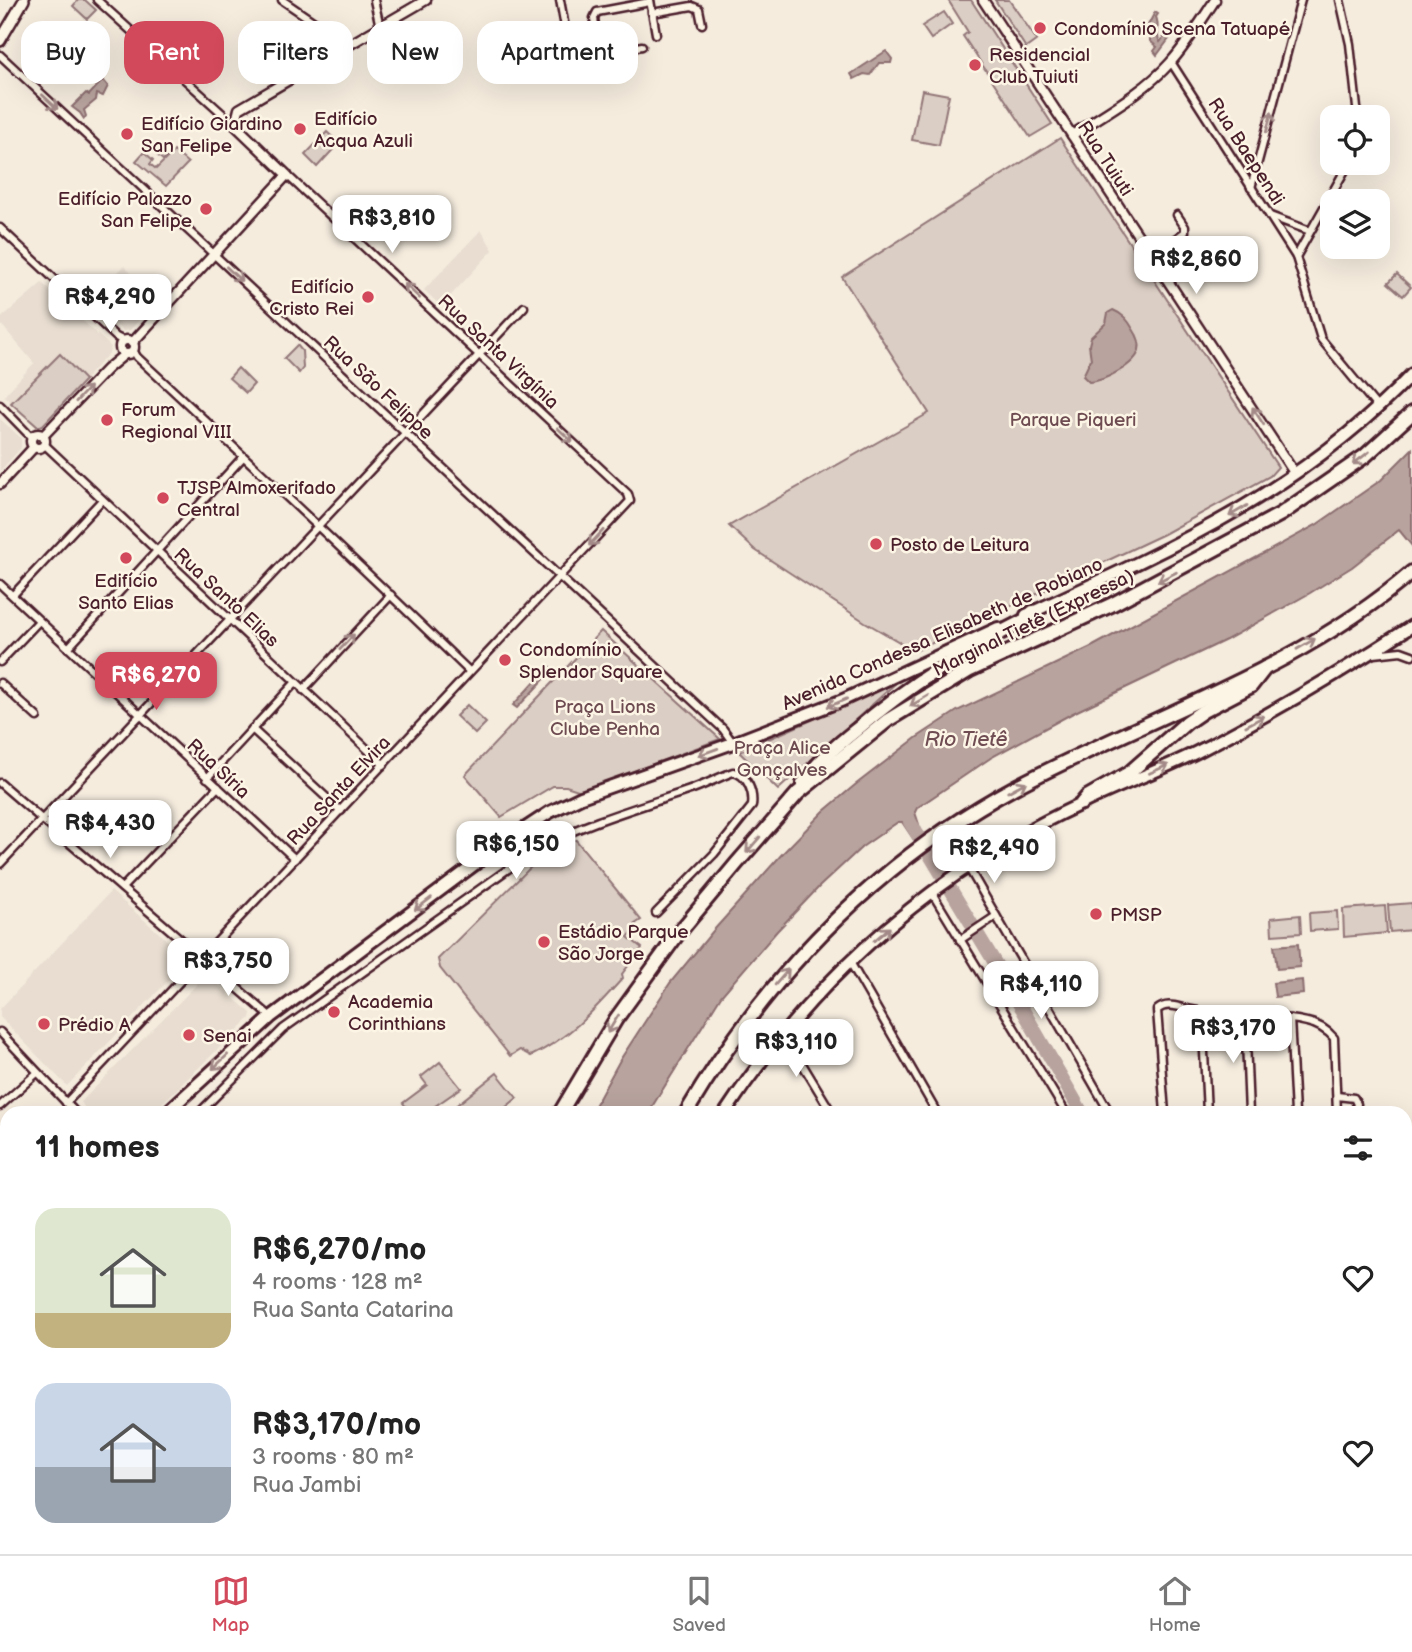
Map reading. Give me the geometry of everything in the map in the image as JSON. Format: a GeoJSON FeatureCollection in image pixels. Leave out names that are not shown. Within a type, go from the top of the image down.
{"type":"FeatureCollection","features":[{"type":"Feature","properties":{"kind":"highway","name":"Avenida Condessa Elisabeth de Robiano"},"geometry":{"type":"LineString","coordinates":[[174,1106],[271,1017],[506,841],[550,812],[581,797],[844,701],[1199,534],[1295,474],[1345,437],[1412,374]]}},
{"type":"Feature","properties":{"kind":"highway","name":"Marginal Tietê (Expressa)"},"geometry":{"type":"LineString","coordinates":[[564,1106],[616,1019],[677,935],[798,793],[888,720],[970,670],[1111,606],[1281,514],[1365,456],[1412,413]]}},
{"type":"Feature","properties":{"kind":"highway"},"geometry":{"type":"LineString","coordinates":[[690,1106],[754,1010],[820,933],[908,856],[937,835],[1017,787],[1266,667],[1348,620],[1412,572]]}},
{"type":"Feature","properties":{"kind":"highway"},"geometry":{"type":"LineString","coordinates":[[798,793],[819,762],[892,699],[955,656],[1027,619],[1033,612]]}},
{"type":"Feature","properties":{"kind":"highway"},"geometry":{"type":"LineString","coordinates":[[731,1106],[783,1032],[850,962],[968,867],[1040,824],[1195,753],[1260,719],[1412,626]]}},
{"type":"Feature","properties":{"kind":"highway"},"geometry":{"type":"LineString","coordinates":[[1082,803],[1087,797],[1143,763],[1195,717],[1251,686],[1266,667]]}},
{"type":"Feature","properties":{"kind":"main road"},"geometry":{"type":"LineString","coordinates":[[0,41],[24,0]]}},
{"type":"Feature","properties":{"kind":"street","name":"Rua Santa Virgínia"},"geometry":{"type":"LineString","coordinates":[[97,0],[235,125],[630,498]]}},
{"type":"Feature","properties":{"kind":"street"},"geometry":{"type":"LineString","coordinates":[[282,0],[313,21]]}},
{"type":"Feature","properties":{"kind":"street"},"geometry":{"type":"LineString","coordinates":[[374,0],[379,21]]}},
{"type":"Feature","properties":{"kind":"street"},"geometry":{"type":"LineString","coordinates":[[390,21],[426,0]]}},
{"type":"Feature","properties":{"kind":"street"},"geometry":{"type":"LineString","coordinates":[[560,0],[569,49],[575,59],[642,46]]}},
{"type":"Feature","properties":{"kind":"street","name":"Rua Tuiuti"},"geometry":{"type":"LineString","coordinates":[[983,0],[1295,474]]}},
{"type":"Feature","properties":{"kind":"street"},"geometry":{"type":"LineString","coordinates":[[1072,135],[1139,90],[1171,62],[1215,0]]}},
{"type":"Feature","properties":{"kind":"street"},"geometry":{"type":"LineString","coordinates":[[1251,188],[1301,0]]}},
{"type":"Feature","properties":{"kind":"street"},"geometry":{"type":"LineString","coordinates":[[1340,0],[1350,44],[1357,105]]}},
{"type":"Feature","properties":{"kind":"street"},"geometry":{"type":"LineString","coordinates":[[594,21],[597,12],[650,1],[656,34]]}},
{"type":"Feature","properties":{"kind":"street"},"geometry":{"type":"LineString","coordinates":[[652,13],[692,6],[699,9],[702,24]]}},
{"type":"Feature","properties":{"kind":"street","name":"Rua São Felippe"},"geometry":{"type":"LineString","coordinates":[[0,55],[723,729],[733,743]]}},
{"type":"Feature","properties":{"kind":"street","name":"Rua Baependi"},"geometry":{"type":"LineString","coordinates":[[1171,62],[1296,257],[1321,339],[1378,408]]}},
{"type":"Feature","properties":{"kind":"street"},"geometry":{"type":"LineString","coordinates":[[235,125],[236,114],[245,104],[280,84]]}},
{"type":"Feature","properties":{"kind":"street"},"geometry":{"type":"LineString","coordinates":[[0,484],[287,175]]}},
{"type":"Feature","properties":{"kind":"street"},"geometry":{"type":"LineString","coordinates":[[1296,257],[1342,175]]}},
{"type":"Feature","properties":{"kind":"street"},"geometry":{"type":"LineString","coordinates":[[1152,256],[1185,232],[1185,227],[1177,215]]}},
{"type":"Feature","properties":{"kind":"street"},"geometry":{"type":"LineString","coordinates":[[1270,216],[1310,231]]}},
{"type":"Feature","properties":{"kind":"street"},"geometry":{"type":"LineString","coordinates":[[0,228],[470,671]]}},
{"type":"Feature","properties":{"kind":"street"},"geometry":{"type":"LineString","coordinates":[[0,864],[524,307]]}},
{"type":"Feature","properties":{"kind":"street","name":"Rua Santo Elias"},"geometry":{"type":"LineString","coordinates":[[0,405],[384,765]]}},
{"type":"Feature","properties":{"kind":"street"},"geometry":{"type":"LineString","coordinates":[[68,648],[243,457]]}},
{"type":"Feature","properties":{"kind":"street","name":"Rua Santa Elvira"},"geometry":{"type":"LineString","coordinates":[[66,1102],[560,577],[628,504],[630,498]]}},
{"type":"Feature","properties":{"kind":"street"},"geometry":{"type":"LineString","coordinates":[[13,595],[102,500]]}},
{"type":"Feature","properties":{"kind":"street","name":"Rua Síria"},"geometry":{"type":"LineString","coordinates":[[0,584],[295,859]]}},
{"type":"Feature","properties":{"kind":"street"},"geometry":{"type":"LineString","coordinates":[[303,690],[391,595]]}},
{"type":"Feature","properties":{"kind":"street"},"geometry":{"type":"LineString","coordinates":[[0,662],[40,621]]}},
{"type":"Feature","properties":{"kind":"street"},"geometry":{"type":"LineString","coordinates":[[1365,656],[1389,651],[1412,655]]}},
{"type":"Feature","properties":{"kind":"street"},"geometry":{"type":"LineString","coordinates":[[0,683],[37,717]]}},
{"type":"Feature","properties":{"kind":"street"},"geometry":{"type":"LineString","coordinates":[[207,778],[295,683]]}},
{"type":"Feature","properties":{"kind":"street"},"geometry":{"type":"LineString","coordinates":[[252,729],[341,811]]}},
{"type":"Feature","properties":{"kind":"street"},"geometry":{"type":"LineString","coordinates":[[206,1106],[283,1029],[540,847],[559,836],[626,810],[738,772],[751,791],[752,806],[714,854],[656,913]]}},
{"type":"Feature","properties":{"kind":"street"},"geometry":{"type":"LineString","coordinates":[[0,783],[271,1017]]}},
{"type":"Feature","properties":{"kind":"street"},"geometry":{"type":"LineString","coordinates":[[122,888],[218,787]]}},
{"type":"Feature","properties":{"kind":"street"},"geometry":{"type":"LineString","coordinates":[[968,867],[1106,1106]]}},
{"type":"Feature","properties":{"kind":"street"},"geometry":{"type":"LineString","coordinates":[[935,891],[960,940],[1062,1106]]}},
{"type":"Feature","properties":{"kind":"street"},"geometry":{"type":"LineString","coordinates":[[960,940],[996,916]]}},
{"type":"Feature","properties":{"kind":"street"},"geometry":{"type":"LineString","coordinates":[[850,962],[933,1106]]}},
{"type":"Feature","properties":{"kind":"street"},"geometry":{"type":"LineString","coordinates":[[1164,1106],[1157,1010],[1169,1005],[1202,1012],[1290,1019],[1317,1025],[1334,1038],[1337,1106]]}},
{"type":"Feature","properties":{"kind":"street"},"geometry":{"type":"LineString","coordinates":[[1202,1012],[1207,1106]]}},
{"type":"Feature","properties":{"kind":"street"},"geometry":{"type":"LineString","coordinates":[[1245,1016],[1249,1106]]}},
{"type":"Feature","properties":{"kind":"street"},"geometry":{"type":"LineString","coordinates":[[1290,1019],[1295,1106]]}},
{"type":"Feature","properties":{"kind":"street"},"geometry":{"type":"LineString","coordinates":[[0,1032],[70,1106]]}},
{"type":"Feature","properties":{"kind":"street"},"geometry":{"type":"LineString","coordinates":[[783,1032],[828,1106]]}},
{"type":"Feature","properties":{"kind":"street"},"geometry":{"type":"LineString","coordinates":[[0,1106],[37,1073]]}},
{"type":"Feature","properties":{"kind":"street"},"geometry":{"type":"LineString","coordinates":[[1337,1096],[1349,1096],[1355,1100],[1357,1106]]}},
{"type":"Feature","properties":{"kind":"shaded area"},"geometry":{"type":"Polygon","coordinates":[[[481,230],[493,250],[441,306],[424,290],[481,230]]]}},
{"type":"Feature","properties":{"kind":"shaded area"},"geometry":{"type":"Polygon","coordinates":[[[124,266],[158,299],[130,330],[123,331],[91,301],[124,266]]]}},
{"type":"Feature","properties":{"kind":"shaded area"},"geometry":{"type":"Polygon","coordinates":[[[42,283],[111,347],[109,353],[43,425],[38,427],[4,396],[34,363],[0,323],[0,319],[42,283]]]}},
{"type":"Feature","properties":{"kind":"shaded area"},"geometry":{"type":"Polygon","coordinates":[[[0,419],[21,438],[21,448],[0,471],[0,419]]]}},
{"type":"Feature","properties":{"kind":"shaded area"},"geometry":{"type":"Polygon","coordinates":[[[111,891],[185,956],[185,963],[67,1086],[0,1017],[0,1009],[111,891]]]}},
{"type":"Feature","properties":{"kind":"shaded area","name":"Senai"},"geometry":{"type":"Polygon","coordinates":[[[206,975],[251,1013],[250,1018],[159,1106],[84,1106],[81,1102],[206,975]]]}},
{"type":"Feature","properties":{"kind":"green space"},"geometry":{"type":"Polygon","coordinates":[[[78,0],[85,0],[96,10],[87,19],[73,6],[78,0]]]}},
{"type":"Feature","properties":{"kind":"green space"},"geometry":{"type":"Polygon","coordinates":[[[948,0],[971,0],[1052,124],[1030,137],[963,36],[968,32],[948,0]]]}},
{"type":"Feature","properties":{"kind":"green space"},"geometry":{"type":"Polygon","coordinates":[[[995,0],[1009,0],[1037,40],[1026,48],[995,0]]]}},
{"type":"Feature","properties":{"kind":"green space"},"geometry":{"type":"Polygon","coordinates":[[[944,12],[952,24],[931,39],[922,26],[944,12]]]}},
{"type":"Feature","properties":{"kind":"green space"},"geometry":{"type":"Polygon","coordinates":[[[922,90],[949,95],[939,145],[912,140],[922,90]]]}},
{"type":"Feature","properties":{"kind":"green space"},"geometry":{"type":"Polygon","coordinates":[[[327,132],[339,143],[317,167],[305,155],[327,132]]]}},
{"type":"Feature","properties":{"kind":"green space","name":"Parque Piqueri"},"geometry":{"type":"Polygon","coordinates":[[[1060,138],[1278,467],[1270,476],[1164,534],[915,651],[865,622],[755,550],[729,526],[929,413],[842,277],[1060,138]]]}},
{"type":"Feature","properties":{"kind":"green space"},"geometry":{"type":"Polygon","coordinates":[[[160,150],[167,156],[164,161],[156,154],[160,150]]]}},
{"type":"Feature","properties":{"kind":"green space"},"geometry":{"type":"Polygon","coordinates":[[[174,151],[188,163],[166,186],[136,161],[144,152],[153,160],[150,164],[156,169],[174,151]]]}},
{"type":"Feature","properties":{"kind":"green space"},"geometry":{"type":"Polygon","coordinates":[[[1397,274],[1411,287],[1403,296],[1388,283],[1397,274]]]}},
{"type":"Feature","properties":{"kind":"green space"},"geometry":{"type":"Polygon","coordinates":[[[297,345],[302,351],[303,368],[299,373],[284,358],[297,345]]]}},
{"type":"Feature","properties":{"kind":"green space"},"geometry":{"type":"Polygon","coordinates":[[[60,354],[85,380],[43,425],[38,427],[11,403],[60,354]]]}},
{"type":"Feature","properties":{"kind":"green space"},"geometry":{"type":"Polygon","coordinates":[[[238,368],[254,384],[246,393],[229,378],[238,368]]]}},
{"type":"Feature","properties":{"kind":"green space","name":"Praça Lions Clube Penha"},"geometry":{"type":"Polygon","coordinates":[[[601,631],[720,739],[581,791],[566,786],[553,786],[501,817],[465,775],[601,631]]]}},
{"type":"Feature","properties":{"kind":"green space","name":"Praça Alice Gonçalves"},"geometry":{"type":"Polygon","coordinates":[[[896,683],[778,790],[739,752],[896,683]]]}},
{"type":"Feature","properties":{"kind":"green space"},"geometry":{"type":"Polygon","coordinates":[[[467,705],[486,723],[475,734],[456,716],[467,705]]]}},
{"type":"Feature","properties":{"kind":"green space","name":"Estádio Parque São Jorge"},"geometry":{"type":"Polygon","coordinates":[[[563,840],[576,840],[641,920],[635,924],[637,927],[628,937],[642,948],[622,974],[623,978],[592,1012],[570,1031],[531,1056],[520,1050],[510,1056],[440,968],[438,959],[551,847],[563,840]]]}},
{"type":"Feature","properties":{"kind":"green space"},"geometry":{"type":"Polygon","coordinates":[[[1412,903],[1412,930],[1390,932],[1388,905],[1412,903]]]}},
{"type":"Feature","properties":{"kind":"green space"},"geometry":{"type":"Polygon","coordinates":[[[1385,906],[1387,933],[1344,937],[1343,909],[1385,906]]]}},
{"type":"Feature","properties":{"kind":"green space"},"geometry":{"type":"Polygon","coordinates":[[[1337,911],[1338,929],[1310,931],[1309,913],[1337,911]]]}},
{"type":"Feature","properties":{"kind":"green space"},"geometry":{"type":"Polygon","coordinates":[[[1300,915],[1301,933],[1272,935],[1271,918],[1300,915]]]}},
{"type":"Feature","properties":{"kind":"green space"},"geometry":{"type":"Polygon","coordinates":[[[440,1062],[461,1088],[435,1106],[405,1106],[403,1103],[427,1085],[421,1077],[440,1062]]]}},
{"type":"Feature","properties":{"kind":"green space"},"geometry":{"type":"Polygon","coordinates":[[[497,1073],[517,1098],[507,1106],[456,1106],[497,1073]]]}},
{"type":"Feature","properties":{"kind":"water"},"geometry":{"type":"Polygon","coordinates":[[[1155,12],[1158,14],[1156,17],[1160,42],[1168,32],[1164,29],[1168,25],[1175,31],[1157,55],[1154,51],[1157,47],[1150,41],[1146,29],[1155,12]]]}},
{"type":"Feature","properties":{"kind":"water"},"geometry":{"type":"Polygon","coordinates":[[[886,51],[892,59],[891,63],[879,63],[870,75],[864,74],[854,79],[851,74],[886,51]]]}},
{"type":"Feature","properties":{"kind":"water"},"geometry":{"type":"Polygon","coordinates":[[[99,84],[108,86],[103,96],[97,94],[96,100],[84,110],[84,119],[72,107],[86,93],[89,95],[99,84]]]}},
{"type":"Feature","properties":{"kind":"water"},"geometry":{"type":"Polygon","coordinates":[[[1113,310],[1127,320],[1138,339],[1137,356],[1118,372],[1089,382],[1083,376],[1091,359],[1091,337],[1106,323],[1108,313],[1113,310]]]}},
{"type":"Feature","properties":{"kind":"water","name":"Rio Tietê"},"geometry":{"type":"Polygon","coordinates":[[[1412,449],[1412,546],[1399,530],[1352,567],[1310,593],[1226,640],[1073,713],[992,757],[917,808],[915,812],[922,834],[914,840],[902,822],[898,822],[862,847],[777,931],[721,996],[652,1106],[595,1106],[620,1060],[670,983],[783,853],[824,811],[855,785],[916,738],[957,711],[1093,646],[1316,525],[1381,480],[1412,449]]]}},
{"type":"Feature","properties":{"kind":"water"},"geometry":{"type":"Polygon","coordinates":[[[549,666],[553,670],[517,708],[513,705],[549,666]]]}},
{"type":"Feature","properties":{"kind":"water"},"geometry":{"type":"Polygon","coordinates":[[[1298,944],[1300,967],[1277,969],[1274,946],[1298,944]]]}},
{"type":"Feature","properties":{"kind":"water"},"geometry":{"type":"Polygon","coordinates":[[[1302,980],[1303,994],[1275,997],[1273,983],[1302,980]]]}},
{"type":"Feature","properties":{"kind":"waterway"},"geometry":{"type":"LineString","coordinates":[[910,822],[1078,1106]]}},
{"type":"Feature","properties":{"kind":"place","name":"Condomínio Scena Tatuapé"},"geometry":{"type":"Point","coordinates":[1040,28]}},
{"type":"Feature","properties":{"kind":"place","name":"Residencial Club Tuiuti"},"geometry":{"type":"Point","coordinates":[975,65]}},
{"type":"Feature","properties":{"kind":"place","name":"Edifício Acqua Azuli"},"geometry":{"type":"Point","coordinates":[300,129]}},
{"type":"Feature","properties":{"kind":"place","name":"Edifício Giardino San Felipe"},"geometry":{"type":"Point","coordinates":[127,134]}},
{"type":"Feature","properties":{"kind":"place","name":"Edifício Palazzo San Felipe"},"geometry":{"type":"Point","coordinates":[206,209]}},
{"type":"Feature","properties":{"kind":"place","name":"Edifício Cristo Rei"},"geometry":{"type":"Point","coordinates":[368,297]}},
{"type":"Feature","properties":{"kind":"place","name":"Forum Regional VIII"},"geometry":{"type":"Point","coordinates":[107,420]}},
{"type":"Feature","properties":{"kind":"place","name":"TJSP Almoxerifado Central"},"geometry":{"type":"Point","coordinates":[163,498]}},
{"type":"Feature","properties":{"kind":"place","name":"Posto de Leitura"},"geometry":{"type":"Point","coordinates":[876,544]}},
{"type":"Feature","properties":{"kind":"place","name":"Edifício Santo Elias"},"geometry":{"type":"Point","coordinates":[126,558]}},
{"type":"Feature","properties":{"kind":"place","name":"Condomínio Splendor Square"},"geometry":{"type":"Point","coordinates":[505,660]}},
{"type":"Feature","properties":{"kind":"place","name":"PMSP"},"geometry":{"type":"Point","coordinates":[1096,914]}},
{"type":"Feature","properties":{"kind":"place","name":"Estádio Parque São Jorge"},"geometry":{"type":"Point","coordinates":[544,942]}},
{"type":"Feature","properties":{"kind":"place","name":"Academia Corinthians"},"geometry":{"type":"Point","coordinates":[334,1012]}},
{"type":"Feature","properties":{"kind":"place","name":"Prédio A"},"geometry":{"type":"Point","coordinates":[44,1024]}},
{"type":"Feature","properties":{"kind":"place","name":"Senai"},"geometry":{"type":"Point","coordinates":[189,1035]}}]}
